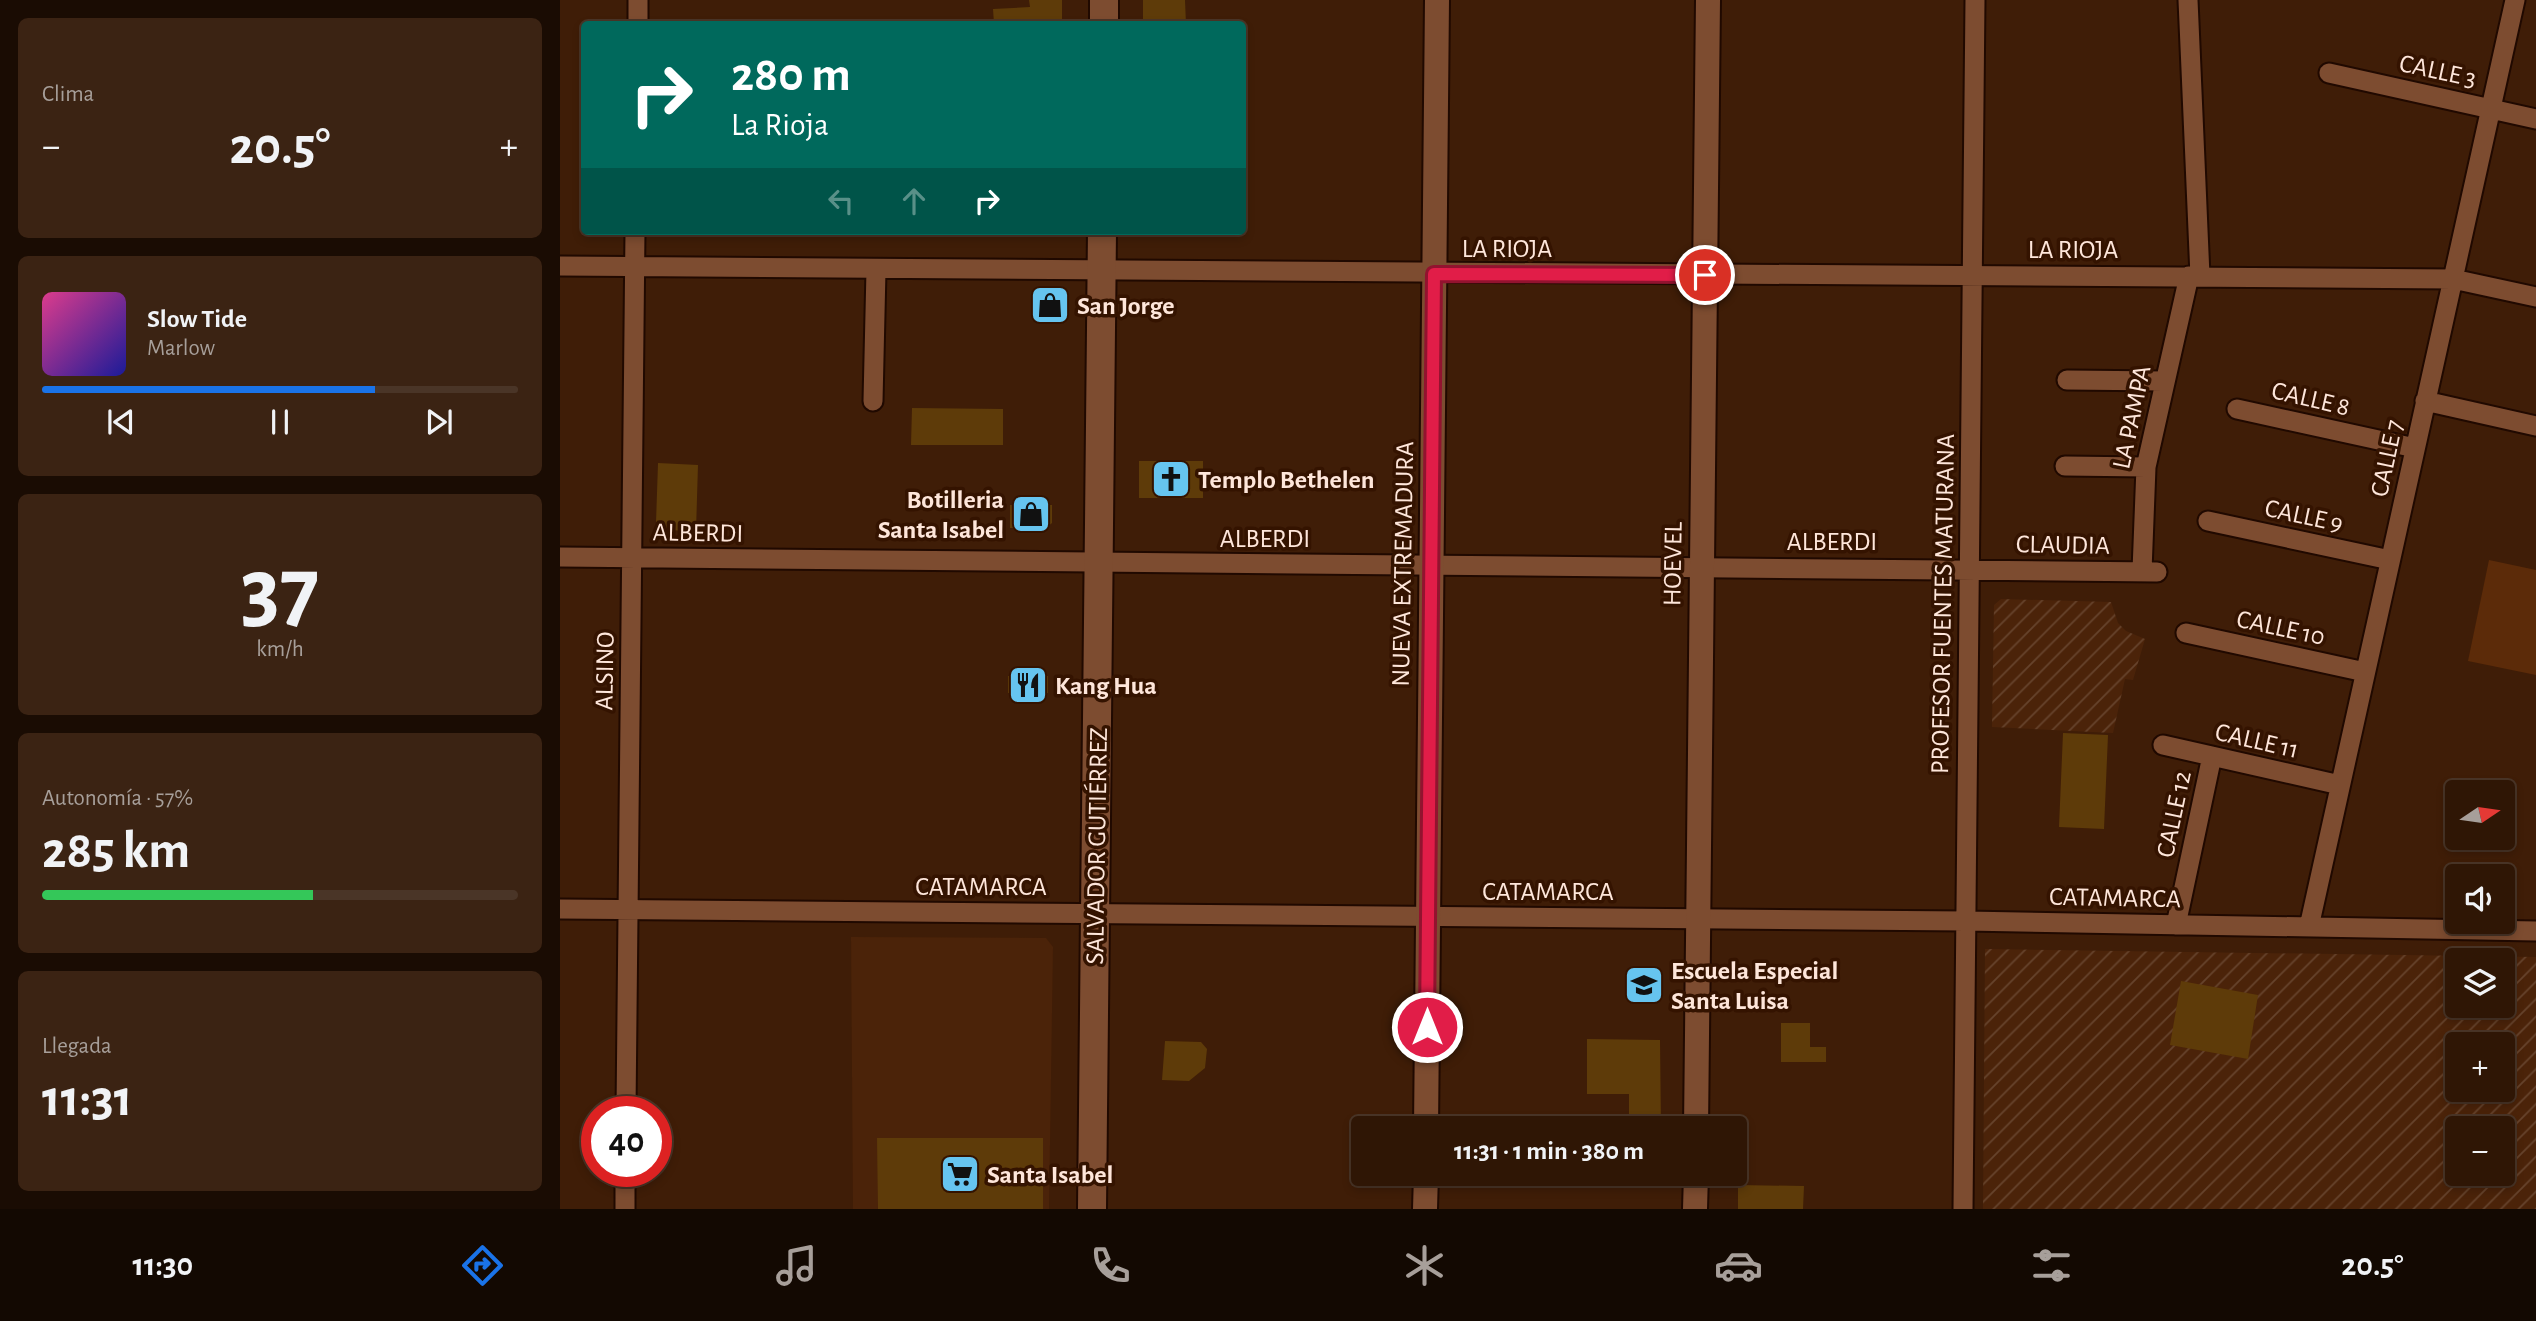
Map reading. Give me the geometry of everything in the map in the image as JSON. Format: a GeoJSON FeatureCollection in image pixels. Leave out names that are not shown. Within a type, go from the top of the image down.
{"type":"FeatureCollection","features":[{"type":"Feature","properties":{"kind":"main road"},"geometry":{"type":"LineString","coordinates":[[1104,0],[1104,21]]}},
{"type":"Feature","properties":{"kind":"main road","name":"SALVADOR GUTIÉRREZ"},"geometry":{"type":"LineString","coordinates":[[1092,1209],[1102,235]]}},
{"type":"Feature","properties":{"kind":"street"},"geometry":{"type":"LineString","coordinates":[[638,0],[638,21]]}},
{"type":"Feature","properties":{"kind":"street","name":"NUEVA EXTREMADURA"},"geometry":{"type":"LineString","coordinates":[[1426,1116],[1437,0]]}},
{"type":"Feature","properties":{"kind":"street","name":"HOEVEL"},"geometry":{"type":"LineString","coordinates":[[1696,1116],[1708,0]]}},
{"type":"Feature","properties":{"kind":"street","name":"PROFESOR FUENTES MATURANA"},"geometry":{"type":"LineString","coordinates":[[1963,1209],[1975,0]]}},
{"type":"Feature","properties":{"kind":"street","name":"LA PAMPA"},"geometry":{"type":"LineString","coordinates":[[2149,571],[2146,467],[2164,381],[2194,276],[2188,0]]}},
{"type":"Feature","properties":{"kind":"street","name":"CALLE 7"},"geometry":{"type":"LineString","coordinates":[[2309,927],[2515,0]]}},
{"type":"Feature","properties":{"kind":"street","name":"CALLE 3"},"geometry":{"type":"LineString","coordinates":[[2329,73],[2536,119]]}},
{"type":"Feature","properties":{"kind":"street","name":"ALSINO"},"geometry":{"type":"LineString","coordinates":[[626,1096],[635,235]]}},
{"type":"Feature","properties":{"kind":"street","name":"LA RIOJA"},"geometry":{"type":"LineString","coordinates":[[560,266],[1101,272],[2453,279],[2536,298]]}},
{"type":"Feature","properties":{"kind":"street"},"geometry":{"type":"LineString","coordinates":[[873,401],[876,270]]}},
{"type":"Feature","properties":{"kind":"street"},"geometry":{"type":"LineString","coordinates":[[2067,380],[2164,381]]}},
{"type":"Feature","properties":{"kind":"street"},"geometry":{"type":"LineString","coordinates":[[2425,401],[2536,426]]}},
{"type":"Feature","properties":{"kind":"street","name":"CALLE 8"},"geometry":{"type":"LineString","coordinates":[[2237,409],[2415,448]]}},
{"type":"Feature","properties":{"kind":"street"},"geometry":{"type":"LineString","coordinates":[[2065,466],[2146,467]]}},
{"type":"Feature","properties":{"kind":"street","name":"CALLE 9"},"geometry":{"type":"LineString","coordinates":[[2208,521],[2390,560]]}},
{"type":"Feature","properties":{"kind":"street","name":"ALBERDI"},"geometry":{"type":"LineString","coordinates":[[560,557],[1969,569]]}},
{"type":"Feature","properties":{"kind":"street","name":"CLAUDIA"},"geometry":{"type":"LineString","coordinates":[[1969,569],[2149,571]]}},
{"type":"Feature","properties":{"kind":"street","name":"CALLE 10"},"geometry":{"type":"LineString","coordinates":[[2186,633],[2365,672]]}},
{"type":"Feature","properties":{"kind":"street","name":"CALLE 11"},"geometry":{"type":"LineString","coordinates":[[2163,746],[2340,785]]}},
{"type":"Feature","properties":{"kind":"street","name":"CALLE 12"},"geometry":{"type":"LineString","coordinates":[[2176,925],[2212,756]]}},
{"type":"Feature","properties":{"kind":"street","name":"CATAMARCA"},"geometry":{"type":"LineString","coordinates":[[560,909],[1966,921],[2536,931]]}},
{"type":"Feature","properties":{"kind":"street"},"geometry":{"type":"LineString","coordinates":[[1426,1186],[1426,1209]]}},
{"type":"Feature","properties":{"kind":"street"},"geometry":{"type":"LineString","coordinates":[[1695,1209],[1696,1186]]}},
{"type":"Feature","properties":{"kind":"street"},"geometry":{"type":"LineString","coordinates":[[625,1187],[625,1209]]}},
{"type":"Feature","properties":{"kind":"shaded area"},"geometry":{"type":"Polygon","coordinates":[[[2489,560],[2536,570],[2536,675],[2468,661],[2489,560]]]}},
{"type":"Feature","properties":{"kind":"shaded area"},"geometry":{"type":"Polygon","coordinates":[[[2001,599],[2111,602],[2118,623],[2126,631],[2145,639],[2133,680],[2125,679],[2113,733],[1992,727],[1994,605],[2001,599]]]}},
{"type":"Feature","properties":{"kind":"shaded area"},"geometry":{"type":"Polygon","coordinates":[[[851,937],[1046,938],[1053,947],[1049,1209],[853,1209],[851,937]]]}},
{"type":"Feature","properties":{"kind":"shaded area"},"geometry":{"type":"Polygon","coordinates":[[[1985,949],[2445,956],[2445,1018],[2515,1018],[2515,957],[2536,957],[2536,1209],[1983,1209],[1985,949]]]}},
{"type":"Feature","properties":{"kind":"building"},"geometry":{"type":"Polygon","coordinates":[[[1029,0],[1062,0],[1062,21],[994,21],[993,9],[1030,7],[1029,0]]]}},
{"type":"Feature","properties":{"kind":"building"},"geometry":{"type":"Polygon","coordinates":[[[1143,0],[1185,0],[1186,21],[1143,21],[1143,0]]]}},
{"type":"Feature","properties":{"kind":"building"},"geometry":{"type":"Polygon","coordinates":[[[912,408],[1003,409],[1003,445],[911,445],[912,408]]]}},
{"type":"Feature","properties":{"kind":"building","name":"Templo Bethelen"},"geometry":{"type":"Polygon","coordinates":[[[1139,461],[1203,461],[1203,498],[1139,498],[1139,461]]]}},
{"type":"Feature","properties":{"kind":"building"},"geometry":{"type":"Polygon","coordinates":[[[658,463],[698,465],[696,531],[662,530],[656,523],[658,463]]]}},
{"type":"Feature","properties":{"kind":"building","name":"Botilleria Santa Isabel"},"geometry":{"type":"Polygon","coordinates":[[[1010,505],[1052,505],[1052,523],[1046,528],[1010,528],[1010,505]]]}},
{"type":"Feature","properties":{"kind":"building","name":"Kang Hua"},"geometry":{"type":"Polygon","coordinates":[[[1008,676],[1048,676],[1048,693],[1008,693],[1008,676]]]}},
{"type":"Feature","properties":{"kind":"building"},"geometry":{"type":"Polygon","coordinates":[[[2063,733],[2108,735],[2104,829],[2059,827],[2063,733]]]}},
{"type":"Feature","properties":{"kind":"building"},"geometry":{"type":"Polygon","coordinates":[[[2181,981],[2258,995],[2248,1059],[2170,1045],[2181,981]]]}},
{"type":"Feature","properties":{"kind":"building"},"geometry":{"type":"Polygon","coordinates":[[[1781,1023],[1810,1023],[1810,1047],[1826,1047],[1826,1062],[1781,1062],[1781,1023]]]}},
{"type":"Feature","properties":{"kind":"building"},"geometry":{"type":"Polygon","coordinates":[[[1587,1039],[1660,1040],[1661,1116],[1629,1116],[1629,1094],[1587,1094],[1587,1039]]]}},
{"type":"Feature","properties":{"kind":"building"},"geometry":{"type":"Polygon","coordinates":[[[1165,1041],[1201,1042],[1207,1049],[1205,1068],[1189,1081],[1162,1080],[1165,1041]]]}},
{"type":"Feature","properties":{"kind":"building","name":"Santa Isabel"},"geometry":{"type":"Polygon","coordinates":[[[877,1138],[1043,1138],[1043,1209],[878,1209],[877,1138]]]}},
{"type":"Feature","properties":{"kind":"building"},"geometry":{"type":"Polygon","coordinates":[[[1738,1186],[1804,1186],[1803,1209],[1738,1209],[1738,1186]]]}},
{"type":"Feature","properties":{"kind":"place","name":"San Jorge"},"geometry":{"type":"Point","coordinates":[1050,305]}},
{"type":"Feature","properties":{"kind":"place","name":"Templo Bethelen"},"geometry":{"type":"Point","coordinates":[1171,479]}},
{"type":"Feature","properties":{"kind":"place","name":"Botilleria Santa Isabel"},"geometry":{"type":"Point","coordinates":[1031,514]}},
{"type":"Feature","properties":{"kind":"place","name":"Kang Hua"},"geometry":{"type":"Point","coordinates":[1028,685]}},
{"type":"Feature","properties":{"kind":"place","name":"Escuela Especial Santa Luisa"},"geometry":{"type":"Point","coordinates":[1644,985]}},
{"type":"Feature","properties":{"kind":"place","name":"Santa Isabel"},"geometry":{"type":"Point","coordinates":[960,1174]}},
{"type":"Feature","properties":{"kind":"route"},"geometry":{"type":"LineString","coordinates":[[1427,1027],[1434,274],[1705,275]]}}]}
